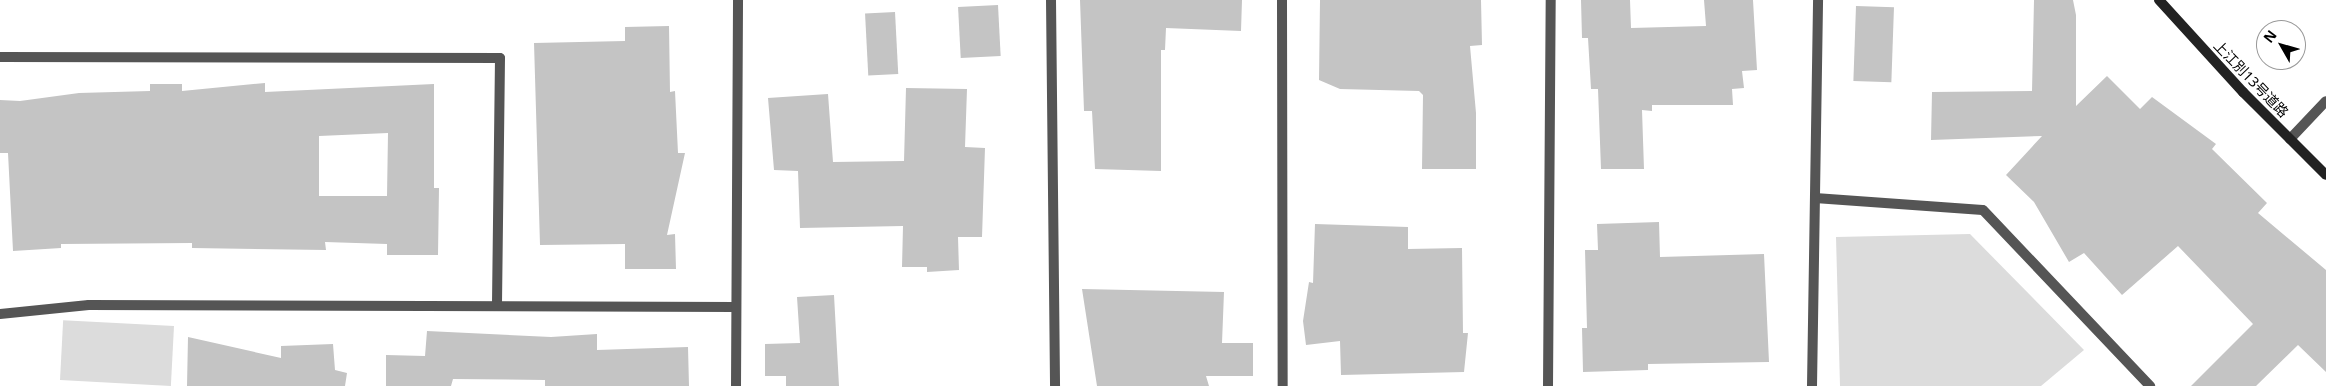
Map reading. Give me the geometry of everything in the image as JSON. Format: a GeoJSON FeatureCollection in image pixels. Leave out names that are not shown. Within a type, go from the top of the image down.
{"type":"FeatureCollection","features":[{"type":"Feature","properties":{"kind":"street"},"geometry":{"type":"LineString","coordinates":[[736,386],[738,0]]}},
{"type":"Feature","properties":{"kind":"street"},"geometry":{"type":"LineString","coordinates":[[1052,0],[1055,386]]}},
{"type":"Feature","properties":{"kind":"street"},"geometry":{"type":"LineString","coordinates":[[1282,0],[1283,386]]}},
{"type":"Feature","properties":{"kind":"street"},"geometry":{"type":"LineString","coordinates":[[1548,386],[1551,0]]}},
{"type":"Feature","properties":{"kind":"street"},"geometry":{"type":"LineString","coordinates":[[1812,386],[1818,0]]}},
{"type":"Feature","properties":{"kind":"street","name":"上江別13号道路"},"geometry":{"type":"LineString","coordinates":[[2159,0],[2326,175]]}},
{"type":"Feature","properties":{"kind":"street"},"geometry":{"type":"LineString","coordinates":[[0,58],[500,58],[497,306]]}},
{"type":"Feature","properties":{"kind":"street"},"geometry":{"type":"LineString","coordinates":[[2290,139],[2326,101]]}},
{"type":"Feature","properties":{"kind":"street"},"geometry":{"type":"LineString","coordinates":[[1815,198],[1983,210],[2150,386]]}},
{"type":"Feature","properties":{"kind":"street"},"geometry":{"type":"LineString","coordinates":[[0,314],[89,305],[735,307]]}},
{"type":"Feature","properties":{"kind":"shaded area"},"geometry":{"type":"Polygon","coordinates":[[[1970,234],[2084,350],[2041,386],[1840,386],[1836,237],[1970,234]]]}},
{"type":"Feature","properties":{"kind":"shaded area"},"geometry":{"type":"Polygon","coordinates":[[[63,320],[174,326],[171,386],[60,380],[63,320]]]}},
{"type":"Feature","properties":{"kind":"building"},"geometry":{"type":"Polygon","coordinates":[[[1080,0],[1242,0],[1241,31],[1166,28],[1165,50],[1161,50],[1161,171],[1095,169],[1092,111],[1084,111],[1080,0]]]}},
{"type":"Feature","properties":{"kind":"building"},"geometry":{"type":"Polygon","coordinates":[[[1320,0],[1481,0],[1482,45],[1470,46],[1476,113],[1476,169],[1422,169],[1423,95],[1419,91],[1340,89],[1319,80],[1320,0]]]}},
{"type":"Feature","properties":{"kind":"building"},"geometry":{"type":"Polygon","coordinates":[[[1581,0],[1630,0],[1631,28],[1706,26],[1704,0],[1753,0],[1757,70],[1742,71],[1744,88],[1732,89],[1733,105],[1652,105],[1652,111],[1642,110],[1644,169],[1601,169],[1598,89],[1591,89],[1588,38],[1582,38],[1581,0]]]}},
{"type":"Feature","properties":{"kind":"building"},"geometry":{"type":"Polygon","coordinates":[[[2034,0],[2073,0],[2076,15],[2076,106],[2107,76],[2140,109],[2152,97],[2216,144],[2212,149],[2267,203],[2258,213],[2326,270],[2326,372],[2298,345],[2256,386],[2191,386],[2253,324],[2178,246],[2122,295],[2084,253],[2069,262],[2034,202],[2006,175],[2042,136],[1931,140],[1932,92],[2032,91],[2034,0]]]}},
{"type":"Feature","properties":{"kind":"building"},"geometry":{"type":"Polygon","coordinates":[[[998,5],[1001,56],[961,58],[958,7],[998,5]]]}},
{"type":"Feature","properties":{"kind":"building"},"geometry":{"type":"Polygon","coordinates":[[[1856,6],[1894,7],[1891,82],[1853,81],[1856,6]]]}},
{"type":"Feature","properties":{"kind":"building"},"geometry":{"type":"Polygon","coordinates":[[[895,12],[898,74],[868,75],[865,14],[895,12]]]}},
{"type":"Feature","properties":{"kind":"building"},"geometry":{"type":"Polygon","coordinates":[[[669,26],[670,92],[675,91],[678,153],[685,153],[667,235],[675,234],[676,269],[625,269],[625,244],[540,245],[534,43],[625,41],[625,27],[669,26]]]}},
{"type":"Feature","properties":{"kind":"building"},"geometry":{"type":"Polygon","coordinates":[[[265,83],[265,92],[434,84],[434,188],[439,188],[438,255],[387,255],[387,244],[325,242],[326,250],[192,248],[192,243],[61,244],[61,248],[13,251],[8,153],[0,153],[0,100],[20,101],[79,93],[150,91],[150,84],[182,84],[182,91],[265,83]],[[388,133],[319,136],[319,196],[387,196],[388,133]]]}},
{"type":"Feature","properties":{"kind":"building"},"geometry":{"type":"Polygon","coordinates":[[[906,88],[967,89],[965,147],[985,148],[982,237],[958,237],[959,270],[927,272],[927,267],[902,267],[903,226],[800,228],[798,171],[774,170],[768,98],[828,94],[833,162],[904,161],[906,88]]]}},
{"type":"Feature","properties":{"kind":"building"},"geometry":{"type":"Polygon","coordinates":[[[1659,222],[1660,257],[1764,254],[1769,362],[1648,364],[1648,370],[1583,372],[1582,328],[1587,328],[1585,250],[1598,250],[1597,224],[1659,222]]]}},
{"type":"Feature","properties":{"kind":"building"},"geometry":{"type":"Polygon","coordinates":[[[1315,224],[1408,227],[1408,249],[1462,248],[1463,333],[1468,333],[1464,372],[1341,375],[1340,341],[1306,345],[1303,321],[1309,282],[1313,283],[1315,224]]]}},
{"type":"Feature","properties":{"kind":"building"},"geometry":{"type":"Polygon","coordinates":[[[1082,289],[1224,292],[1222,343],[1253,343],[1253,376],[1206,376],[1209,386],[1097,386],[1082,289]]]}},
{"type":"Feature","properties":{"kind":"building"},"geometry":{"type":"Polygon","coordinates":[[[834,295],[839,386],[786,386],[786,376],[765,376],[765,344],[800,343],[797,297],[834,295]]]}},
{"type":"Feature","properties":{"kind":"building"},"geometry":{"type":"Polygon","coordinates":[[[427,331],[551,337],[597,334],[597,350],[688,347],[689,386],[545,386],[545,380],[453,379],[451,386],[386,386],[386,355],[425,356],[427,331]]]}},
{"type":"Feature","properties":{"kind":"building"},"geometry":{"type":"Polygon","coordinates":[[[188,337],[281,358],[281,346],[333,344],[335,370],[347,373],[345,386],[187,386],[188,337]]]}}]}
